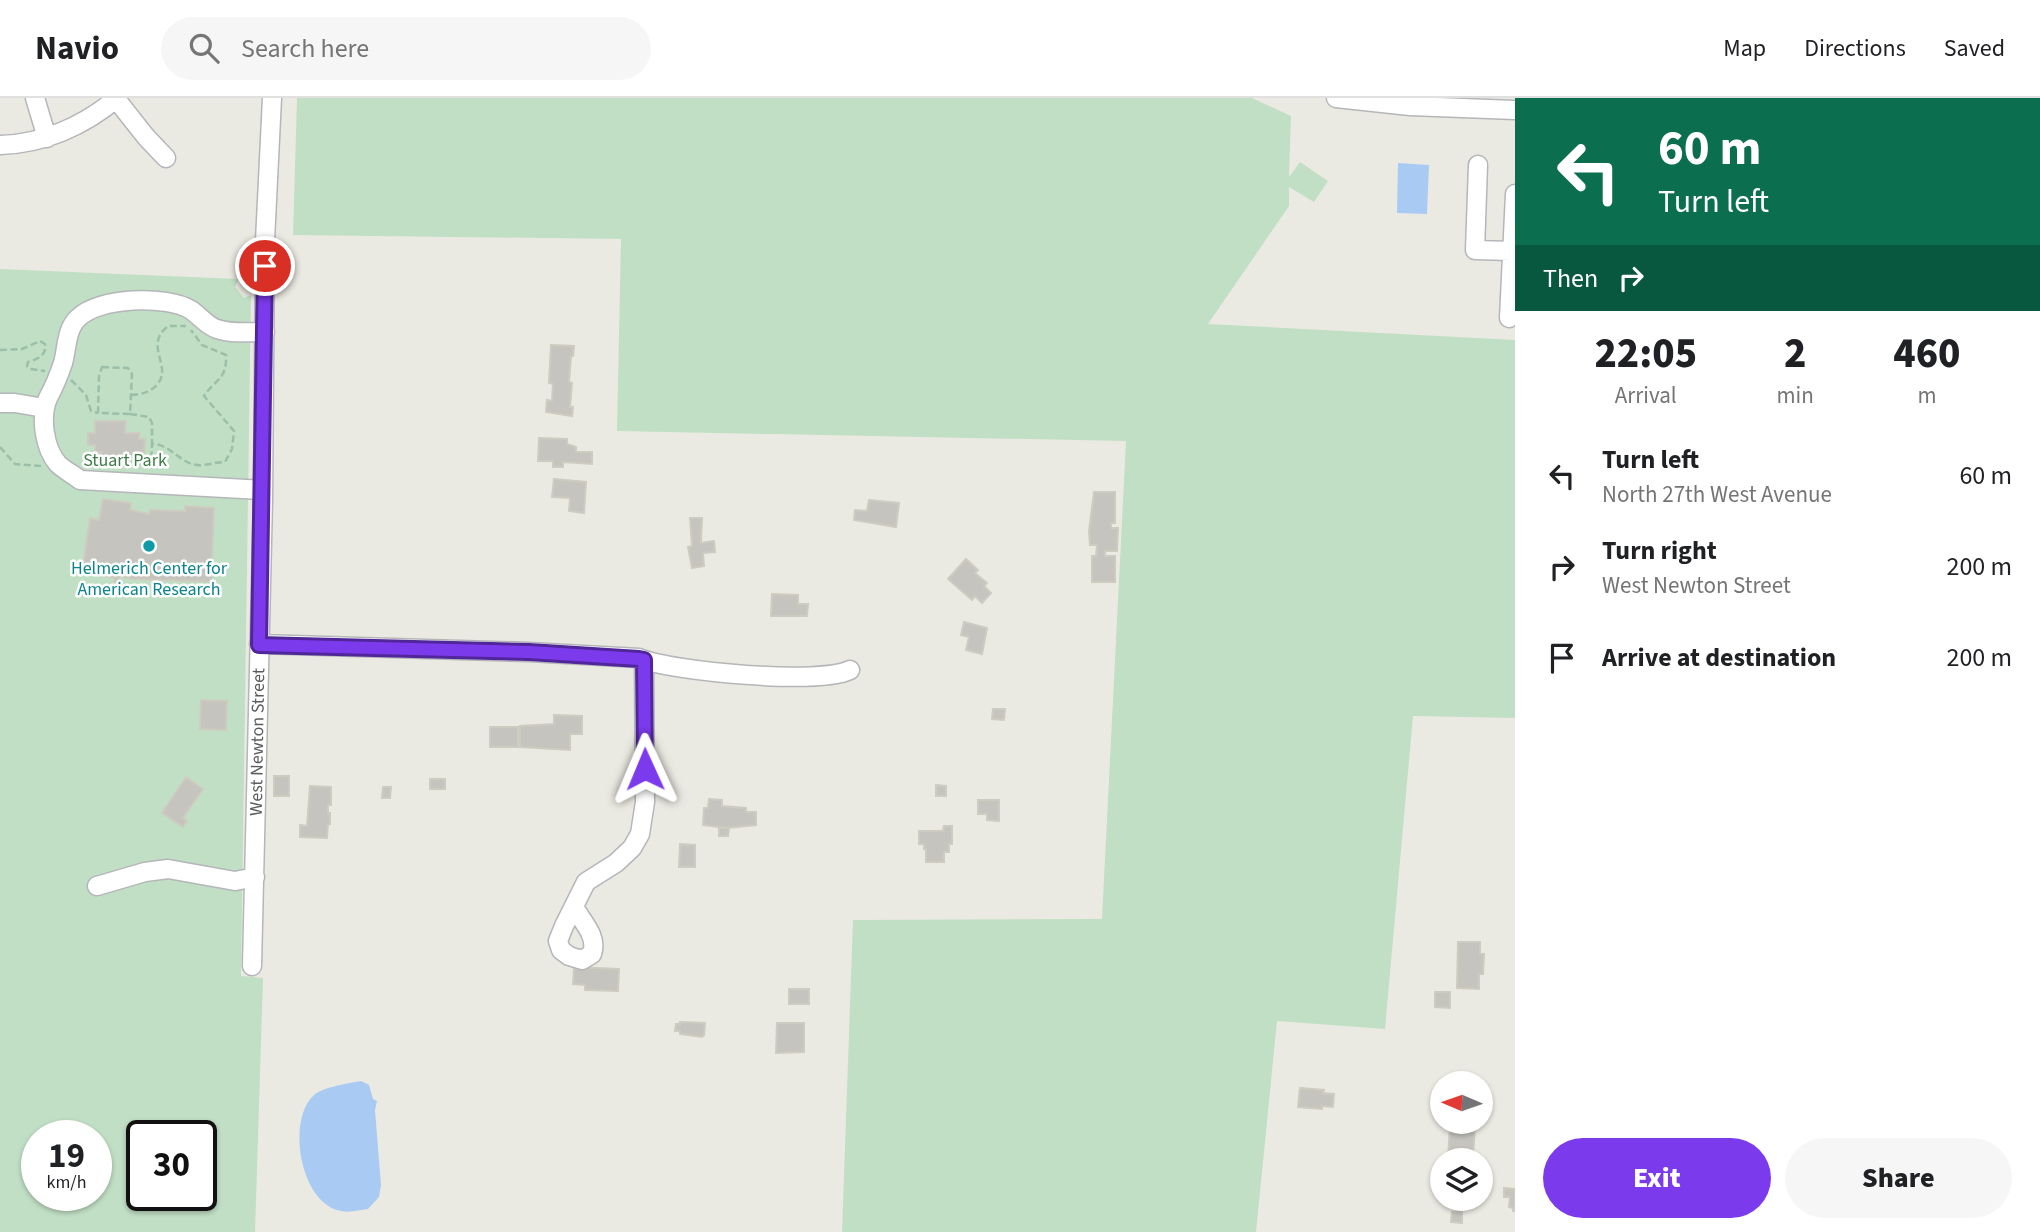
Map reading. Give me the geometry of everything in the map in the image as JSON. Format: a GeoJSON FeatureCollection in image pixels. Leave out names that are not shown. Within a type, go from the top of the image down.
{"type":"FeatureCollection","features":[{"type":"Feature","properties":{"kind":"street"},"geometry":{"type":"LineString","coordinates":[[35,98],[47,138]]}},
{"type":"Feature","properties":{"kind":"street"},"geometry":{"type":"LineString","coordinates":[[0,145],[23,145],[47,138],[90,118],[117,98],[146,137],[166,158]]}},
{"type":"Feature","properties":{"kind":"street","name":"West Newton Street"},"geometry":{"type":"LineString","coordinates":[[252,966],[263,490],[265,266],[272,98]]}},
{"type":"Feature","properties":{"kind":"street"},"geometry":{"type":"LineString","coordinates":[[1336,98],[1365,103],[1515,110]]}},
{"type":"Feature","properties":{"kind":"street"},"geometry":{"type":"LineString","coordinates":[[1478,165],[1475,250],[1512,251]]}},
{"type":"Feature","properties":{"kind":"street"},"geometry":{"type":"LineString","coordinates":[[1509,318],[1515,194]]}},
{"type":"Feature","properties":{"kind":"street"},"geometry":{"type":"LineString","coordinates":[[263,490],[80,480],[59,464],[48,443],[44,408],[59,374],[68,335],[76,319],[88,311],[125,300],[175,303],[191,310],[213,328],[228,332],[265,332]]}},
{"type":"Feature","properties":{"kind":"street"},"geometry":{"type":"LineString","coordinates":[[0,403],[44,408]]}},
{"type":"Feature","properties":{"kind":"street"},"geometry":{"type":"LineString","coordinates":[[259,645],[516,652],[644,660],[678,668],[739,674],[815,676],[840,675],[850,670]]}},
{"type":"Feature","properties":{"kind":"street"},"geometry":{"type":"LineString","coordinates":[[574,907],[586,882],[616,863],[632,848],[640,834],[645,791],[644,660]]}},
{"type":"Feature","properties":{"kind":"street"},"geometry":{"type":"LineString","coordinates":[[97,886],[145,872],[168,869],[235,881],[254,877]]}},
{"type":"Feature","properties":{"kind":"path"},"geometry":{"type":"LineString","coordinates":[[131,395],[144,394],[162,379],[163,369],[158,349],[160,335],[168,327],[189,326],[202,345],[226,355],[227,369],[204,396],[234,431],[232,449],[225,462],[198,465],[162,444],[152,444]]}},
{"type":"Feature","properties":{"kind":"path"},"geometry":{"type":"LineString","coordinates":[[0,350],[22,349],[40,341],[45,344],[46,349],[42,356],[28,362],[30,369],[59,374],[73,381],[86,395],[91,411],[149,417],[152,424],[151,484]]}},
{"type":"Feature","properties":{"kind":"path"},"geometry":{"type":"LineString","coordinates":[[98,413],[99,376],[102,367],[128,368],[132,374],[130,414]]}},
{"type":"Feature","properties":{"kind":"path"},"geometry":{"type":"LineString","coordinates":[[0,447],[15,464],[44,466]]}},
{"type":"Feature","properties":{"kind":"green space"},"geometry":{"type":"Polygon","coordinates":[[[297,98],[1252,98],[1291,116],[1289,177],[1300,162],[1328,181],[1314,202],[1289,187],[1289,206],[1208,324],[1515,340],[1515,718],[1413,716],[1385,1029],[1277,1021],[1256,1232],[842,1232],[853,920],[1102,919],[1126,441],[617,431],[621,239],[293,235],[297,98]]]}},
{"type":"Feature","properties":{"kind":"green space","name":"Stuart Park"},"geometry":{"type":"Polygon","coordinates":[[[0,269],[239,279],[235,287],[244,298],[251,295],[241,976],[263,978],[255,1232],[0,1232],[0,269]]]}},
{"type":"Feature","properties":{"kind":"water"},"geometry":{"type":"Polygon","coordinates":[[[1398,163],[1429,165],[1427,214],[1397,213],[1398,163]]]}},
{"type":"Feature","properties":{"kind":"water"},"geometry":{"type":"Polygon","coordinates":[[[361,1081],[369,1085],[373,1099],[377,1101],[375,1110],[381,1185],[379,1197],[368,1209],[344,1212],[327,1205],[307,1178],[299,1141],[301,1123],[305,1107],[318,1092],[361,1081]]]}},
{"type":"Feature","properties":{"kind":"building"},"geometry":{"type":"Polygon","coordinates":[[[551,345],[574,346],[569,382],[572,383],[572,416],[546,412],[547,400],[552,401],[553,384],[549,383],[551,345]]]}},
{"type":"Feature","properties":{"kind":"building"},"geometry":{"type":"Polygon","coordinates":[[[95,421],[126,421],[125,433],[139,433],[139,439],[145,439],[144,460],[101,459],[101,452],[95,452],[95,445],[88,445],[88,433],[95,433],[95,421]]]}},
{"type":"Feature","properties":{"kind":"building"},"geometry":{"type":"Polygon","coordinates":[[[539,438],[567,439],[567,444],[576,447],[576,452],[592,452],[592,464],[563,462],[563,467],[553,467],[553,461],[538,461],[539,438]]]}},
{"type":"Feature","properties":{"kind":"building"},"geometry":{"type":"Polygon","coordinates":[[[554,479],[586,482],[584,513],[569,511],[570,498],[552,497],[554,479]]]}},
{"type":"Feature","properties":{"kind":"building"},"geometry":{"type":"Polygon","coordinates":[[[1094,492],[1115,492],[1115,523],[1111,523],[1111,528],[1118,528],[1117,551],[1105,551],[1105,556],[1115,556],[1115,582],[1092,582],[1092,556],[1096,556],[1097,545],[1090,545],[1089,531],[1094,492]]]}},
{"type":"Feature","properties":{"kind":"building","name":"Helmerich Center for American Research"},"geometry":{"type":"Polygon","coordinates":[[[103,499],[131,503],[130,510],[149,514],[150,510],[185,511],[185,506],[214,508],[211,582],[131,579],[119,576],[117,590],[113,589],[115,578],[82,572],[90,518],[99,520],[103,499]]]}},
{"type":"Feature","properties":{"kind":"building"},"geometry":{"type":"Polygon","coordinates":[[[869,500],[899,503],[896,527],[854,520],[855,510],[867,511],[869,500]]]}},
{"type":"Feature","properties":{"kind":"building"},"geometry":{"type":"Polygon","coordinates":[[[690,518],[702,518],[701,543],[714,541],[715,552],[703,553],[704,566],[692,568],[688,547],[692,546],[690,518]]]}},
{"type":"Feature","properties":{"kind":"building"},"geometry":{"type":"Polygon","coordinates":[[[966,559],[978,570],[975,573],[987,583],[984,586],[991,593],[982,603],[975,596],[972,600],[948,579],[966,559]]]}},
{"type":"Feature","properties":{"kind":"building"},"geometry":{"type":"Polygon","coordinates":[[[772,594],[798,595],[798,604],[808,604],[807,616],[771,616],[772,594]]]}},
{"type":"Feature","properties":{"kind":"building"},"geometry":{"type":"Polygon","coordinates":[[[964,622],[987,628],[982,654],[966,650],[969,637],[961,635],[964,622]]]}},
{"type":"Feature","properties":{"kind":"building"},"geometry":{"type":"Polygon","coordinates":[[[201,700],[227,701],[226,730],[200,729],[201,700]]]}},
{"type":"Feature","properties":{"kind":"building"},"geometry":{"type":"Polygon","coordinates":[[[993,709],[1005,709],[1004,720],[992,719],[993,709]]]}},
{"type":"Feature","properties":{"kind":"building"},"geometry":{"type":"Polygon","coordinates":[[[554,715],[582,716],[582,734],[570,734],[570,750],[520,747],[520,726],[554,724],[554,715]]]}},
{"type":"Feature","properties":{"kind":"building"},"geometry":{"type":"Polygon","coordinates":[[[490,727],[518,727],[518,747],[490,747],[490,727]]]}},
{"type":"Feature","properties":{"kind":"building"},"geometry":{"type":"Polygon","coordinates":[[[274,776],[289,776],[289,796],[274,796],[274,776]]]}},
{"type":"Feature","properties":{"kind":"building"},"geometry":{"type":"Polygon","coordinates":[[[186,777],[203,789],[183,818],[187,821],[183,827],[162,813],[186,777]]]}},
{"type":"Feature","properties":{"kind":"building"},"geometry":{"type":"Polygon","coordinates":[[[430,779],[445,779],[445,789],[430,789],[430,779]]]}},
{"type":"Feature","properties":{"kind":"building"},"geometry":{"type":"Polygon","coordinates":[[[936,785],[946,786],[946,796],[936,796],[936,785]]]}},
{"type":"Feature","properties":{"kind":"building"},"geometry":{"type":"Polygon","coordinates":[[[310,786],[331,787],[327,838],[300,837],[300,825],[307,826],[310,786]]]}},
{"type":"Feature","properties":{"kind":"building"},"geometry":{"type":"Polygon","coordinates":[[[383,787],[391,787],[390,798],[382,798],[383,787]]]}},
{"type":"Feature","properties":{"kind":"building"},"geometry":{"type":"Polygon","coordinates":[[[709,799],[722,800],[722,806],[746,808],[746,812],[756,812],[756,825],[726,828],[703,825],[704,808],[708,808],[709,799]]]}},
{"type":"Feature","properties":{"kind":"building"},"geometry":{"type":"Polygon","coordinates":[[[978,800],[999,800],[999,821],[987,820],[987,814],[978,814],[978,800]]]}},
{"type":"Feature","properties":{"kind":"building"},"geometry":{"type":"Polygon","coordinates":[[[944,826],[952,826],[952,844],[949,844],[949,852],[944,852],[944,862],[926,862],[926,849],[924,844],[919,844],[919,831],[943,831],[944,826]]]}},
{"type":"Feature","properties":{"kind":"building"},"geometry":{"type":"Polygon","coordinates":[[[719,828],[729,828],[728,836],[719,836],[719,828]]]}},
{"type":"Feature","properties":{"kind":"building"},"geometry":{"type":"Polygon","coordinates":[[[680,844],[695,845],[695,867],[679,867],[680,844]]]}},
{"type":"Feature","properties":{"kind":"building"},"geometry":{"type":"Polygon","coordinates":[[[1458,942],[1480,942],[1480,954],[1484,954],[1483,974],[1479,974],[1479,989],[1457,988],[1458,942]]]}},
{"type":"Feature","properties":{"kind":"building"},"geometry":{"type":"Polygon","coordinates":[[[574,967],[619,969],[618,991],[585,990],[585,985],[573,984],[574,967]]]}},
{"type":"Feature","properties":{"kind":"building"},"geometry":{"type":"Polygon","coordinates":[[[789,989],[809,989],[809,1004],[789,1004],[789,989]]]}},
{"type":"Feature","properties":{"kind":"building"},"geometry":{"type":"Polygon","coordinates":[[[1435,992],[1450,992],[1450,1008],[1435,1007],[1435,992]]]}},
{"type":"Feature","properties":{"kind":"building"},"geometry":{"type":"Polygon","coordinates":[[[705,1023],[704,1035],[680,1034],[680,1031],[675,1031],[676,1024],[705,1023]]]}},
{"type":"Feature","properties":{"kind":"building"},"geometry":{"type":"Polygon","coordinates":[[[777,1023],[804,1023],[804,1052],[776,1053],[777,1023]]]}},
{"type":"Feature","properties":{"kind":"building"},"geometry":{"type":"Polygon","coordinates":[[[1300,1088],[1324,1090],[1323,1093],[1334,1094],[1333,1107],[1298,1107],[1300,1088]]]}},
{"type":"Feature","properties":{"kind":"building"},"geometry":{"type":"Polygon","coordinates":[[[1449,1134],[1474,1134],[1474,1148],[1449,1148],[1449,1134]]]}},
{"type":"Feature","properties":{"kind":"building"},"geometry":{"type":"Polygon","coordinates":[[[1504,1188],[1515,1189],[1515,1211],[1509,1207],[1510,1197],[1504,1197],[1504,1188]]]}},
{"type":"Feature","properties":{"kind":"building"},"geometry":{"type":"Polygon","coordinates":[[[1452,1212],[1462,1212],[1462,1223],[1451,1222],[1452,1212]]]}},
{"type":"Feature","properties":{"kind":"place","name":"Helmerich Center for American Research"},"geometry":{"type":"Point","coordinates":[149,546]}},
{"type":"Feature","properties":{"kind":"route"},"geometry":{"type":"LineString","coordinates":[[265,266],[259,645],[529,652],[644,660],[645,769]]}}]}
